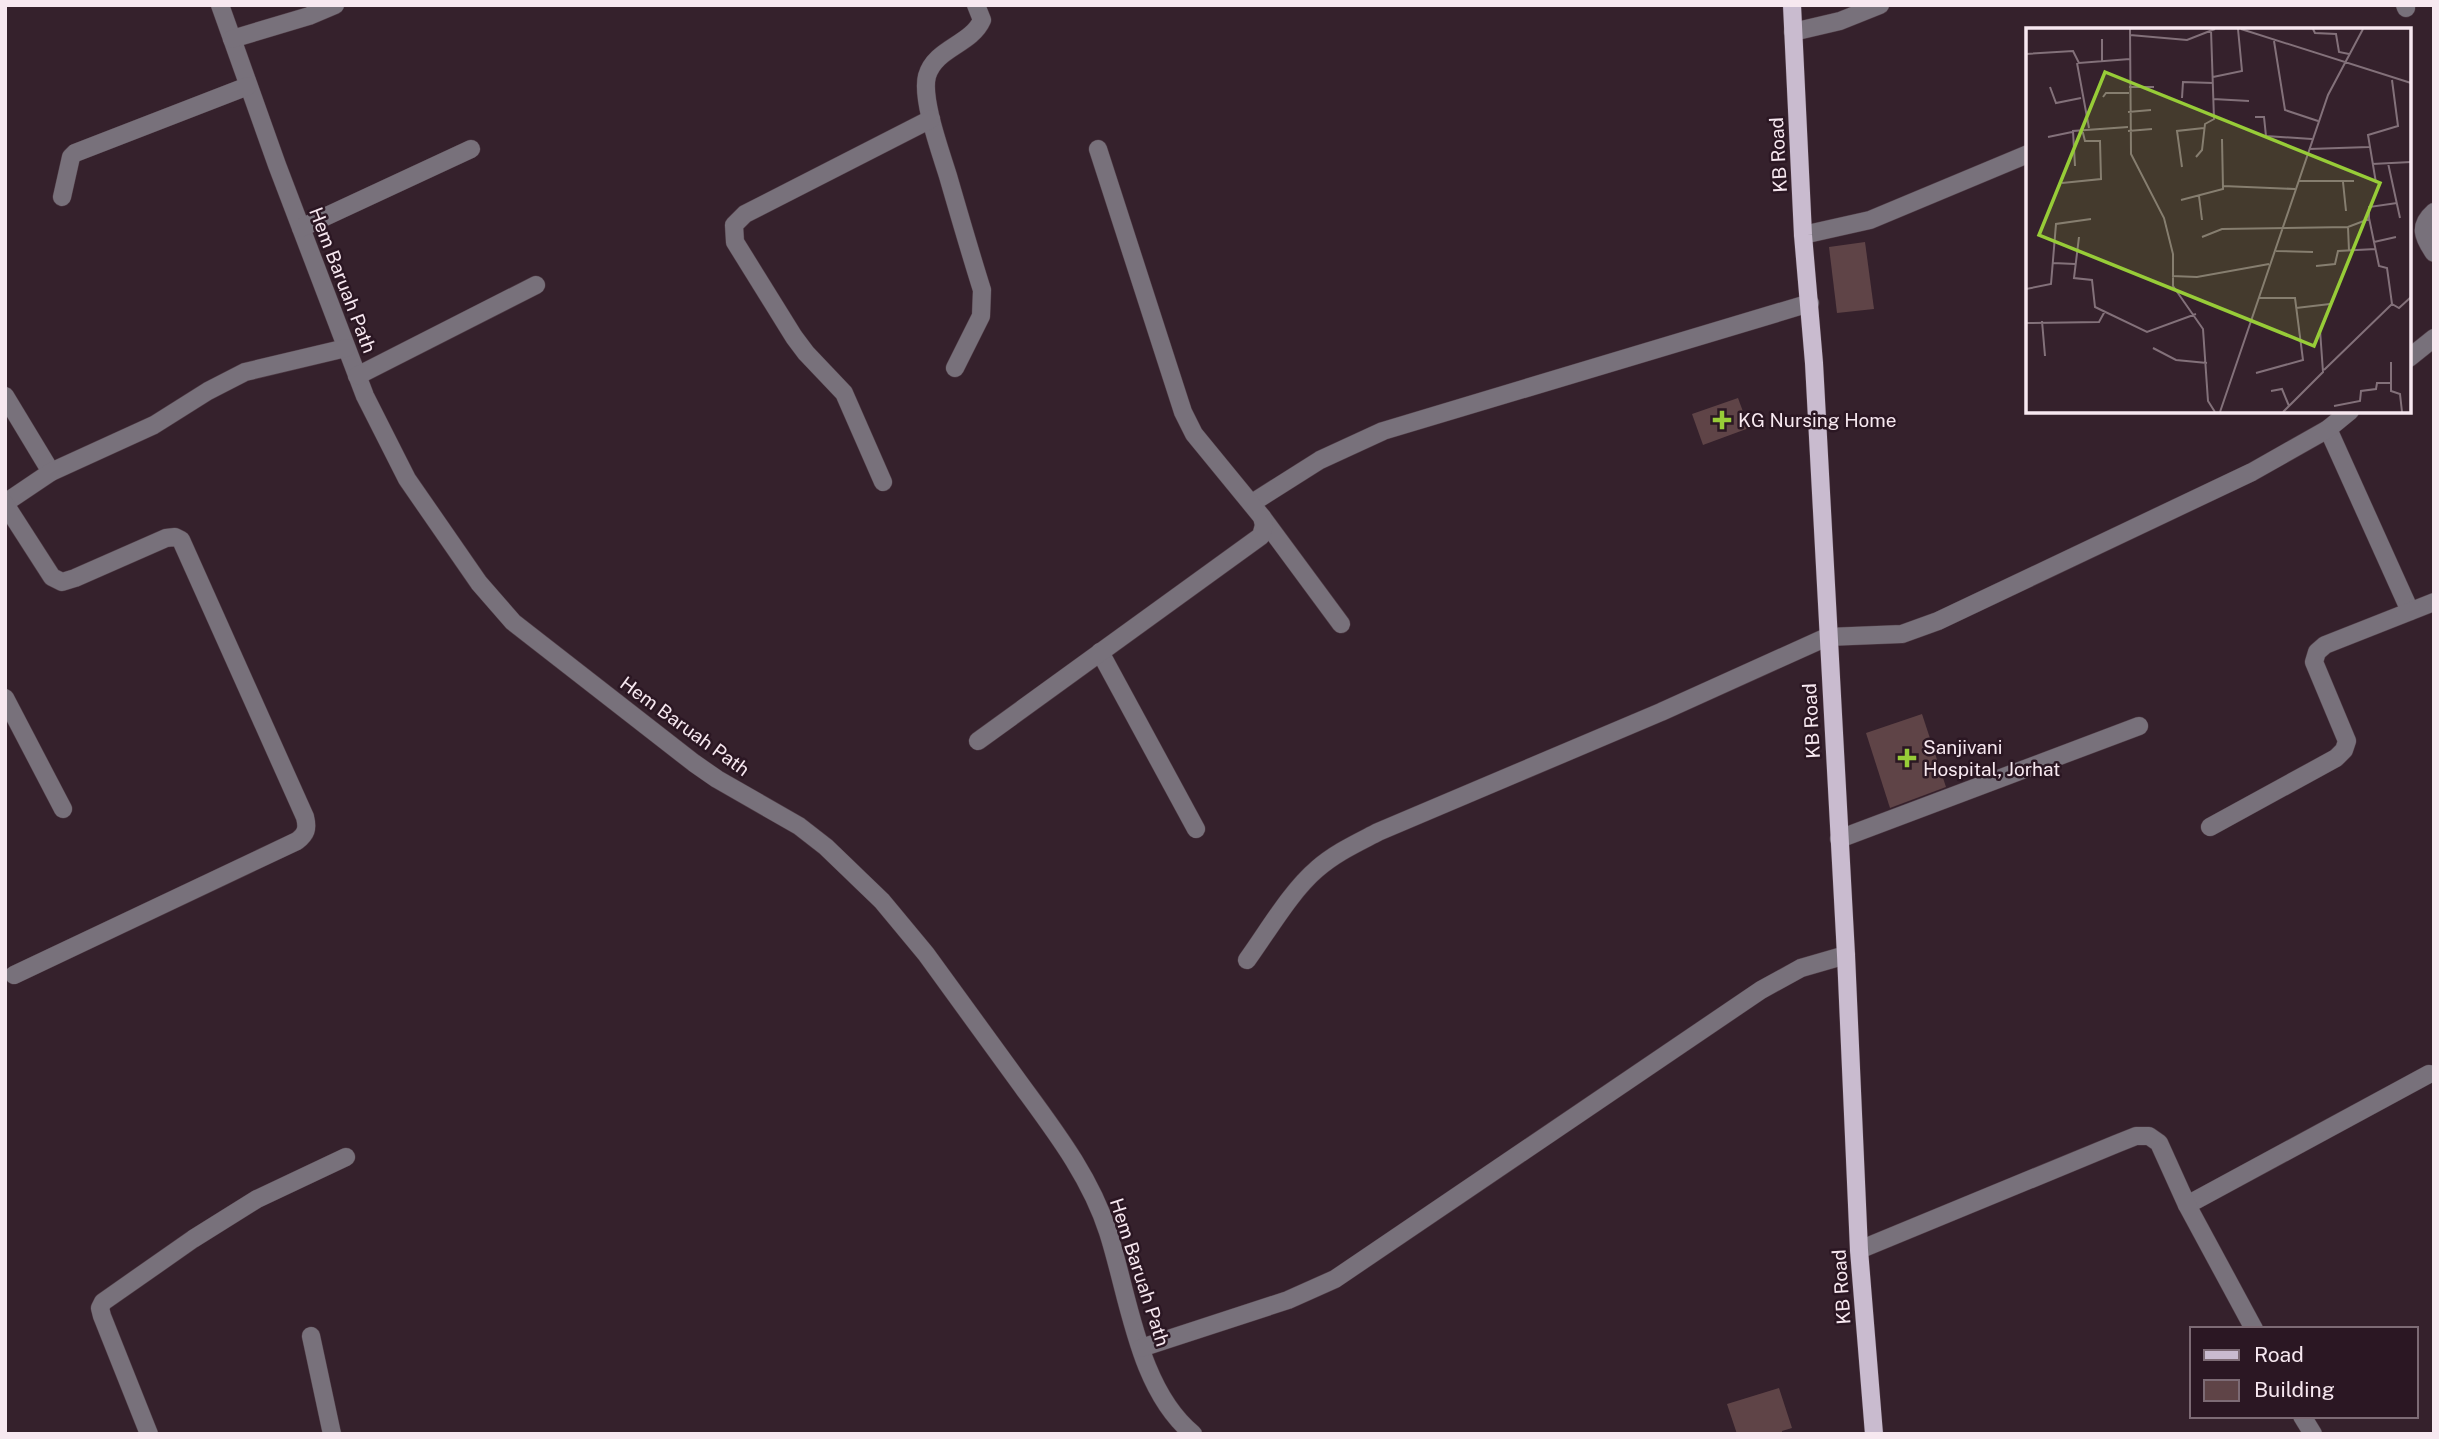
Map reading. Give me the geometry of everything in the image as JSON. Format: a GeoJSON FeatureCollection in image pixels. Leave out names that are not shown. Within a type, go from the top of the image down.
{"type":"FeatureCollection","features":[{"type":"Feature","properties":{"kind":"main road","name":"KB Road"},"geometry":{"type":"LineString","coordinates":[[1792,5],[1846,955],[1859,1250],[1874,1434]]}},
{"type":"Feature","properties":{"kind":"street","name":"Hem Baruah Path"},"geometry":{"type":"LineString","coordinates":[[219,5],[357,376],[385,439],[407,479],[479,583],[513,622],[717,779],[799,826],[882,901],[926,954],[1061,1140],[1082,1174],[1101,1213],[1141,1348],[1164,1402],[1194,1434]]}},
{"type":"Feature","properties":{"kind":"street"},"geometry":{"type":"LineString","coordinates":[[232,39],[309,16],[335,5]]}},
{"type":"Feature","properties":{"kind":"street"},"geometry":{"type":"LineString","coordinates":[[955,368],[981,316],[982,290],[931,119],[926,84],[927,74],[934,62],[979,27],[982,20],[976,5]]}},
{"type":"Feature","properties":{"kind":"street"},"geometry":{"type":"LineString","coordinates":[[1793,32],[1840,21],[1880,5]]}},
{"type":"Feature","properties":{"kind":"street"},"geometry":{"type":"LineString","coordinates":[[62,197],[71,157],[75,153],[248,86]]}},
{"type":"Feature","properties":{"kind":"street"},"geometry":{"type":"LineString","coordinates":[[883,482],[844,393],[794,337],[738,248],[734,225],[745,214],[931,119]]}},
{"type":"Feature","properties":{"kind":"street"},"geometry":{"type":"LineString","coordinates":[[301,228],[471,149]]}},
{"type":"Feature","properties":{"kind":"street"},"geometry":{"type":"LineString","coordinates":[[1098,149],[1183,412],[1194,434],[1257,510],[1341,624]]}},
{"type":"Feature","properties":{"kind":"street"},"geometry":{"type":"LineString","coordinates":[[1803,235],[1870,220],[2026,155]]}},
{"type":"Feature","properties":{"kind":"street"},"geometry":{"type":"LineString","coordinates":[[2434,212],[2423,225],[2423,233],[2434,253]]}},
{"type":"Feature","properties":{"kind":"street"},"geometry":{"type":"LineString","coordinates":[[357,376],[536,285]]}},
{"type":"Feature","properties":{"kind":"street"},"geometry":{"type":"LineString","coordinates":[[1257,510],[1320,460],[1382,431],[1810,303]]}},
{"type":"Feature","properties":{"kind":"street"},"geometry":{"type":"LineString","coordinates":[[2411,356],[2434,338]]}},
{"type":"Feature","properties":{"kind":"street"},"geometry":{"type":"LineString","coordinates":[[14,975],[297,841],[305,834],[307,826],[181,540],[175,537],[166,538],[62,582],[52,577],[5,503],[51,472],[154,425],[208,391],[246,372],[346,348]]}},
{"type":"Feature","properties":{"kind":"street"},"geometry":{"type":"LineString","coordinates":[[5,396],[51,472]]}},
{"type":"Feature","properties":{"kind":"street"},"geometry":{"type":"LineString","coordinates":[[1247,960],[1316,869],[1345,849],[1378,832],[1661,712],[1827,637],[1881,636],[1920,629],[2252,472],[2328,429],[2348,413]]}},
{"type":"Feature","properties":{"kind":"street"},"geometry":{"type":"LineString","coordinates":[[2328,429],[2410,611]]}},
{"type":"Feature","properties":{"kind":"street"},"geometry":{"type":"LineString","coordinates":[[978,741],[1261,536],[1264,525],[1257,510]]}},
{"type":"Feature","properties":{"kind":"street"},"geometry":{"type":"LineString","coordinates":[[2210,827],[2336,758],[2344,750],[2347,741],[2314,662],[2317,652],[2325,645],[2434,602]]}},
{"type":"Feature","properties":{"kind":"street"},"geometry":{"type":"LineString","coordinates":[[1100,652],[1196,829]]}},
{"type":"Feature","properties":{"kind":"street"},"geometry":{"type":"LineString","coordinates":[[5,698],[63,809]]}},
{"type":"Feature","properties":{"kind":"street"},"geometry":{"type":"LineString","coordinates":[[1839,839],[2139,726]]}},
{"type":"Feature","properties":{"kind":"street"},"geometry":{"type":"LineString","coordinates":[[1141,1348],[1287,1300],[1335,1279],[1761,990],[1801,968],[1846,955]]}},
{"type":"Feature","properties":{"kind":"street"},"geometry":{"type":"LineString","coordinates":[[2187,1205],[2429,1074]]}},
{"type":"Feature","properties":{"kind":"street"},"geometry":{"type":"LineString","coordinates":[[1859,1250],[2136,1136],[2150,1136],[2159,1143],[2187,1205],[2253,1327]]}},
{"type":"Feature","properties":{"kind":"street"},"geometry":{"type":"LineString","coordinates":[[149,1434],[102,1316],[100,1308],[103,1302],[257,1199],[346,1157]]}},
{"type":"Feature","properties":{"kind":"street"},"geometry":{"type":"LineString","coordinates":[[310,1336],[332,1434]]}},
{"type":"Feature","properties":{"kind":"street"},"geometry":{"type":"LineString","coordinates":[[2303,1418],[2313,1434]]}},
{"type":"Feature","properties":{"kind":"building"},"geometry":{"type":"Polygon","coordinates":[[[1865,242],[1874,309],[1837,313],[1829,247],[1865,242]]]}},
{"type":"Feature","properties":{"kind":"building"},"geometry":{"type":"Polygon","coordinates":[[[1738,398],[1749,428],[1703,445],[1692,414],[1738,398]]]}},
{"type":"Feature","properties":{"kind":"building"},"geometry":{"type":"Polygon","coordinates":[[[1922,714],[1946,787],[1890,808],[1866,733],[1922,714]]]}},
{"type":"Feature","properties":{"kind":"building"},"geometry":{"type":"Polygon","coordinates":[[[1779,1388],[1792,1428],[1782,1431],[1782,1434],[1737,1434],[1727,1404],[1779,1388]]]}},
{"type":"Feature","properties":{"kind":"place","name":"KG Nursing Home"},"geometry":{"type":"Point","coordinates":[1722,420]}},
{"type":"Feature","properties":{"kind":"place","name":"Sanjivani Hospital, Jorhat"},"geometry":{"type":"Point","coordinates":[1907,758]}}]}
